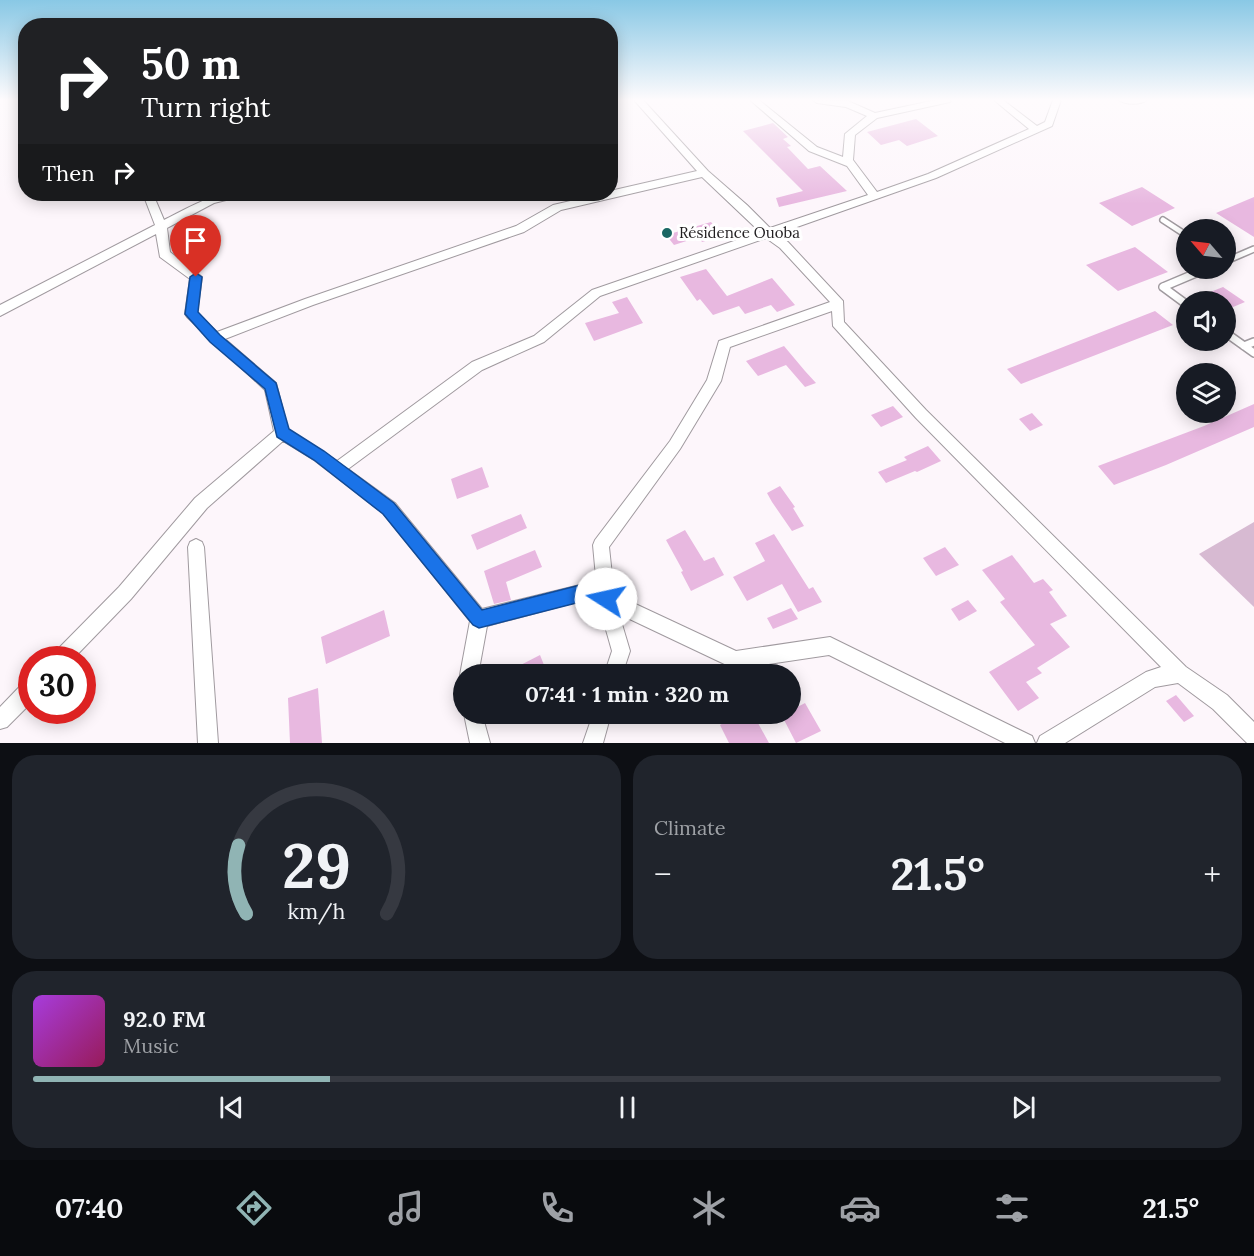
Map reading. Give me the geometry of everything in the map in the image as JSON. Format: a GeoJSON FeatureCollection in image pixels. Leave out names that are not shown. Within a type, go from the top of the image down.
{"type":"FeatureCollection","features":[{"type":"Feature","properties":{"kind":"street"},"geometry":{"type":"LineString","coordinates":[[669,135],[704,174],[784,246],[839,304],[838,323],[921,414],[1180,673],[1221,702],[1254,736]]}},
{"type":"Feature","properties":{"kind":"street"},"geometry":{"type":"LineString","coordinates":[[796,135],[813,149],[851,164]]}},
{"type":"Feature","properties":{"kind":"street"},"geometry":{"type":"LineString","coordinates":[[850,135],[848,160],[874,195]]}},
{"type":"Feature","properties":{"kind":"street"},"geometry":{"type":"LineString","coordinates":[[337,469],[477,366],[539,339],[596,293],[932,176],[1025,135]]}},
{"type":"Feature","properties":{"kind":"street"},"geometry":{"type":"LineString","coordinates":[[618,193],[704,174]]}},
{"type":"Feature","properties":{"kind":"street"},"geometry":{"type":"LineString","coordinates":[[151,201],[161,227],[164,254],[196,277],[191,314],[271,387],[282,433],[337,469],[389,508],[479,619],[471,664]]}},
{"type":"Feature","properties":{"kind":"street"},"geometry":{"type":"LineString","coordinates":[[0,311],[209,201]]}},
{"type":"Feature","properties":{"kind":"street"},"geometry":{"type":"LineString","coordinates":[[215,338],[309,302],[520,229],[557,207],[584,201]]}},
{"type":"Feature","properties":{"kind":"street"},"geometry":{"type":"LineString","coordinates":[[617,664],[621,651],[606,599],[601,545],[675,445],[714,381],[724,344],[839,304]]}},
{"type":"Feature","properties":{"kind":"street"},"geometry":{"type":"LineString","coordinates":[[73,646],[125,593],[201,503],[282,433]]}},
{"type":"Feature","properties":{"kind":"street"},"geometry":{"type":"LineString","coordinates":[[196,547],[208,743]]}},
{"type":"Feature","properties":{"kind":"street"},"geometry":{"type":"LineString","coordinates":[[479,619],[584,592],[606,599],[735,660],[830,646],[1025,743]]}},
{"type":"Feature","properties":{"kind":"street"},"geometry":{"type":"LineString","coordinates":[[1047,743],[1152,678],[1180,673]]}},
{"type":"Feature","properties":{"kind":"street"},"geometry":{"type":"LineString","coordinates":[[0,720],[18,702]]}},
{"type":"Feature","properties":{"kind":"street"},"geometry":{"type":"LineString","coordinates":[[475,724],[480,743]]}},
{"type":"Feature","properties":{"kind":"street"},"geometry":{"type":"LineString","coordinates":[[593,743],[599,724]]}},
{"type":"Feature","properties":{"kind":"lane"},"geometry":{"type":"LineString","coordinates":[[1163,220],[1176,228]]}},
{"type":"Feature","properties":{"kind":"lane"},"geometry":{"type":"LineString","coordinates":[[1236,257],[1254,249]]}},
{"type":"Feature","properties":{"kind":"lane"},"geometry":{"type":"LineString","coordinates":[[1176,297],[1163,287],[1182,279]]}},
{"type":"Feature","properties":{"kind":"lane"},"geometry":{"type":"LineString","coordinates":[[1236,340],[1254,353]]}},
{"type":"Feature","properties":{"kind":"lane"},"geometry":{"type":"LineString","coordinates":[[1244,346],[1254,342]]}},
{"type":"Feature","properties":{"kind":"shaded area"},"geometry":{"type":"Polygon","coordinates":[[[1254,522],[1254,607],[1199,554],[1254,522]]]}},
{"type":"Feature","properties":{"kind":"building"},"geometry":{"type":"Polygon","coordinates":[[[747,135],[786,135],[788,137],[783,139],[791,146],[787,147],[808,169],[820,166],[847,191],[779,207],[776,198],[803,191],[747,135]]]}},
{"type":"Feature","properties":{"kind":"building"},"geometry":{"type":"Polygon","coordinates":[[[870,135],[938,136],[907,146],[899,140],[881,145],[870,135]]]}},
{"type":"Feature","properties":{"kind":"building"},"geometry":{"type":"Polygon","coordinates":[[[1142,187],[1175,208],[1132,226],[1099,203],[1142,187]]]}},
{"type":"Feature","properties":{"kind":"building"},"geometry":{"type":"Polygon","coordinates":[[[1254,197],[1254,237],[1236,226],[1236,219],[1226,219],[1216,213],[1254,197]]]}},
{"type":"Feature","properties":{"kind":"building"},"geometry":{"type":"Polygon","coordinates":[[[711,222],[722,236],[702,242],[699,237],[674,245],[666,235],[711,222]]]}},
{"type":"Feature","properties":{"kind":"building"},"geometry":{"type":"Polygon","coordinates":[[[1135,247],[1168,272],[1118,291],[1086,265],[1135,247]]]}},
{"type":"Feature","properties":{"kind":"building"},"geometry":{"type":"Polygon","coordinates":[[[706,269],[727,296],[772,278],[795,305],[777,312],[771,305],[745,314],[739,306],[713,315],[700,299],[697,301],[680,277],[706,269]]]}},
{"type":"Feature","properties":{"kind":"building"},"geometry":{"type":"Polygon","coordinates":[[[1223,287],[1229,291],[1213,291],[1223,287]]]}},
{"type":"Feature","properties":{"kind":"building"},"geometry":{"type":"Polygon","coordinates":[[[1236,296],[1245,302],[1236,306],[1236,296]]]}},
{"type":"Feature","properties":{"kind":"building"},"geometry":{"type":"Polygon","coordinates":[[[627,297],[643,323],[594,341],[585,323],[619,313],[612,302],[627,297]]]}},
{"type":"Feature","properties":{"kind":"building"},"geometry":{"type":"Polygon","coordinates":[[[1155,311],[1173,325],[1021,384],[1007,369],[1155,311]]]}},
{"type":"Feature","properties":{"kind":"building"},"geometry":{"type":"Polygon","coordinates":[[[784,346],[816,383],[805,387],[786,365],[758,376],[746,361],[784,346]]]}},
{"type":"Feature","properties":{"kind":"building"},"geometry":{"type":"Polygon","coordinates":[[[1254,404],[1254,427],[1166,465],[1114,485],[1098,466],[1211,423],[1236,423],[1236,412],[1254,404]]]}},
{"type":"Feature","properties":{"kind":"building"},"geometry":{"type":"Polygon","coordinates":[[[893,406],[903,417],[881,427],[871,415],[893,406]]]}},
{"type":"Feature","properties":{"kind":"building"},"geometry":{"type":"Polygon","coordinates":[[[1032,413],[1043,425],[1030,431],[1019,419],[1032,413]]]}},
{"type":"Feature","properties":{"kind":"building"},"geometry":{"type":"Polygon","coordinates":[[[928,446],[941,461],[886,483],[878,472],[907,460],[904,457],[928,446]]]}},
{"type":"Feature","properties":{"kind":"building"},"geometry":{"type":"Polygon","coordinates":[[[482,467],[489,487],[457,499],[451,479],[482,467]]]}},
{"type":"Feature","properties":{"kind":"building"},"geometry":{"type":"Polygon","coordinates":[[[780,486],[795,507],[793,508],[804,526],[792,531],[772,502],[767,493],[780,486]]]}},
{"type":"Feature","properties":{"kind":"building"},"geometry":{"type":"Polygon","coordinates":[[[521,514],[527,528],[477,550],[471,535],[521,514]]]}},
{"type":"Feature","properties":{"kind":"building"},"geometry":{"type":"Polygon","coordinates":[[[685,530],[704,561],[714,557],[724,575],[691,591],[666,540],[685,530]]]}},
{"type":"Feature","properties":{"kind":"building"},"geometry":{"type":"Polygon","coordinates":[[[774,534],[809,589],[813,587],[822,602],[798,612],[782,584],[747,601],[733,577],[765,561],[755,543],[774,534]]]}},
{"type":"Feature","properties":{"kind":"building"},"geometry":{"type":"Polygon","coordinates":[[[945,547],[959,565],[936,576],[923,558],[945,547]]]}},
{"type":"Feature","properties":{"kind":"building"},"geometry":{"type":"Polygon","coordinates":[[[535,550],[542,567],[506,582],[511,600],[494,604],[484,571],[535,550]]]}},
{"type":"Feature","properties":{"kind":"building"},"geometry":{"type":"Polygon","coordinates":[[[1012,555],[1034,583],[1043,579],[1053,590],[1049,592],[1067,616],[1050,624],[1070,647],[1037,668],[1042,673],[1026,682],[1039,698],[1018,711],[989,672],[1035,645],[1000,602],[1005,599],[982,570],[1012,555]]]}},
{"type":"Feature","properties":{"kind":"building"},"geometry":{"type":"Polygon","coordinates":[[[968,600],[977,611],[959,621],[951,609],[968,600]]]}},
{"type":"Feature","properties":{"kind":"building"},"geometry":{"type":"Polygon","coordinates":[[[791,608],[798,619],[773,629],[767,618],[791,608]]]}},
{"type":"Feature","properties":{"kind":"building"},"geometry":{"type":"Polygon","coordinates":[[[384,610],[390,636],[326,664],[321,637],[384,610]]]}},
{"type":"Feature","properties":{"kind":"building"},"geometry":{"type":"Polygon","coordinates":[[[540,655],[544,664],[522,664],[540,655]]]}},
{"type":"Feature","properties":{"kind":"building"},"geometry":{"type":"Polygon","coordinates":[[[318,688],[322,743],[290,743],[288,698],[318,688]]]}},
{"type":"Feature","properties":{"kind":"building"},"geometry":{"type":"Polygon","coordinates":[[[1176,695],[1194,716],[1184,722],[1166,701],[1176,695]]]}},
{"type":"Feature","properties":{"kind":"building"},"geometry":{"type":"Polygon","coordinates":[[[805,703],[821,731],[796,743],[786,724],[801,724],[801,705],[805,703]]]}},
{"type":"Feature","properties":{"kind":"building"},"geometry":{"type":"Polygon","coordinates":[[[759,724],[769,743],[729,743],[720,725],[759,724]]]}},
{"type":"Feature","properties":{"kind":"place","name":"Résidence Ouoba"},"geometry":{"type":"Point","coordinates":[667,233]}},
{"type":"Feature","properties":{"kind":"route"},"geometry":{"type":"LineString","coordinates":[[196,277],[191,314],[271,387],[282,433],[319,456],[389,508],[479,619],[584,592],[606,599]]}}]}
